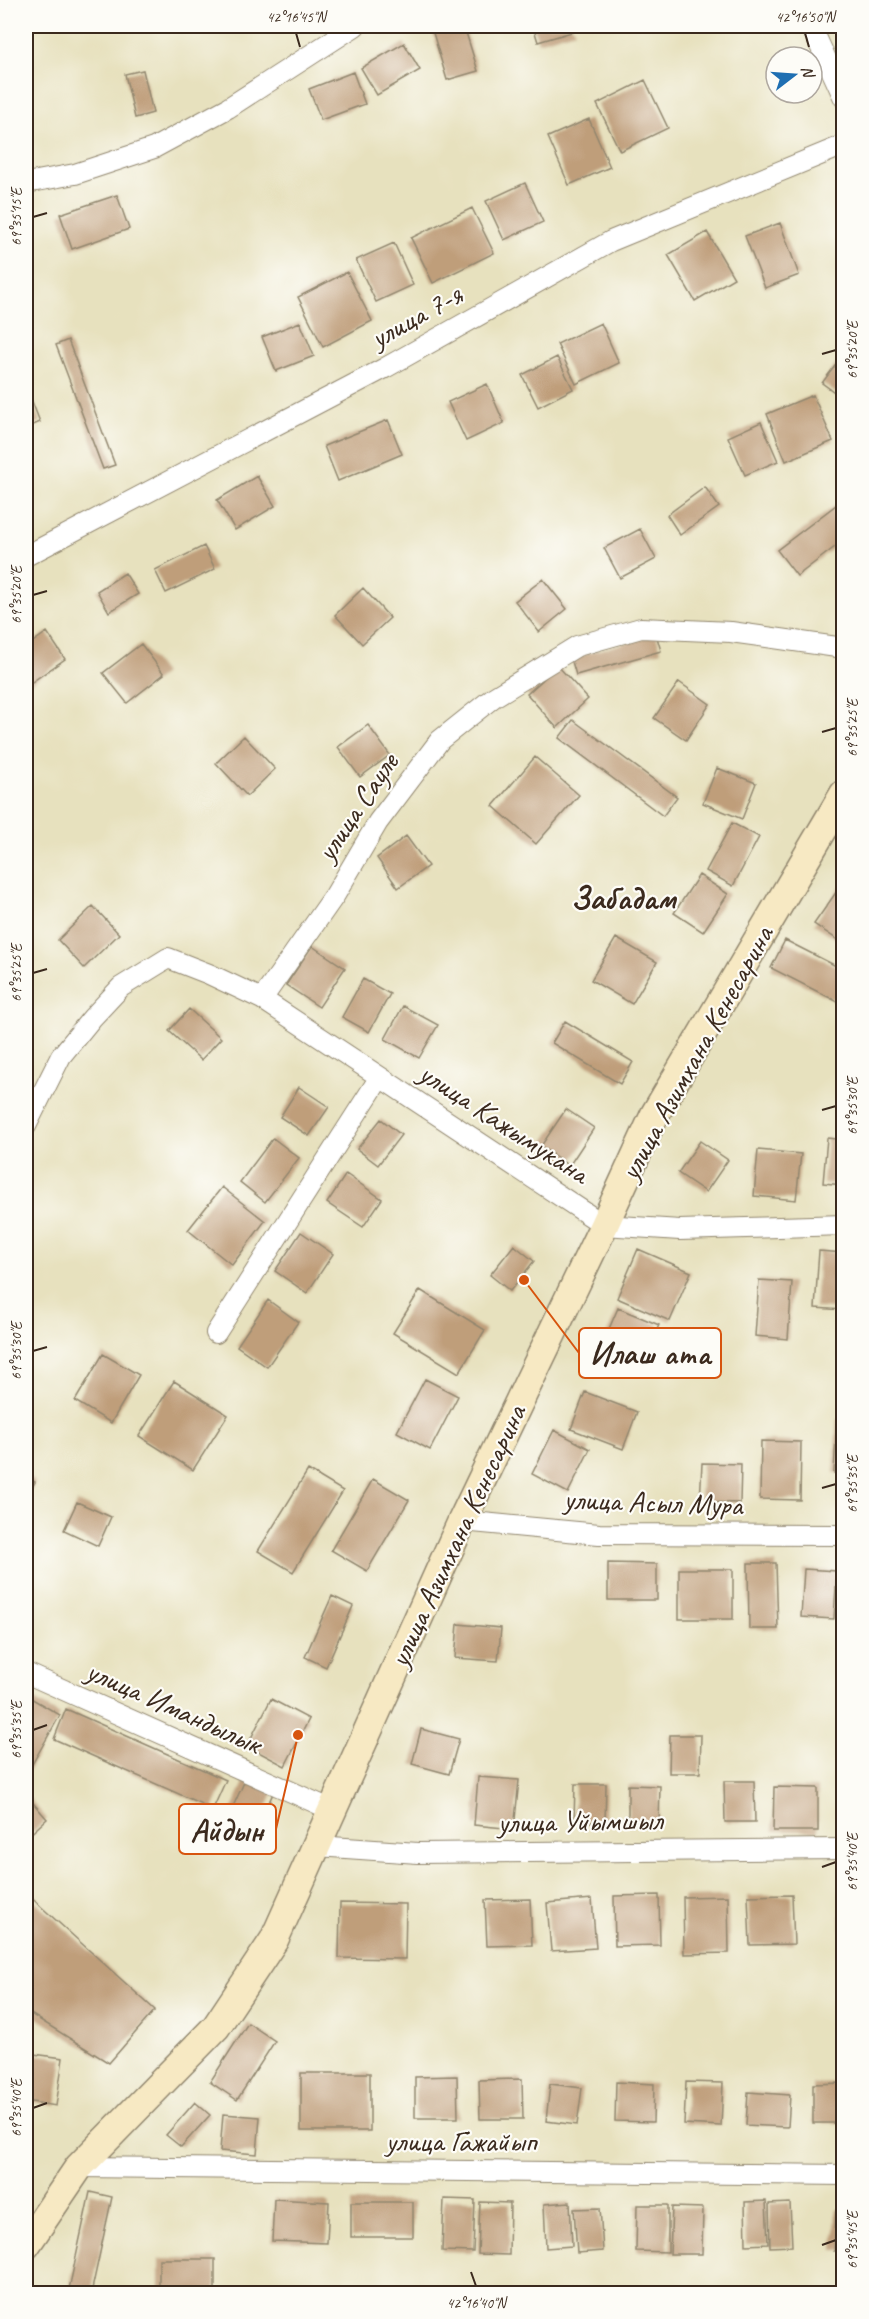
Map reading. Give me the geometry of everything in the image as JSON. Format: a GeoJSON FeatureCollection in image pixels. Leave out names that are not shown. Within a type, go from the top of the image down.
{"type":"FeatureCollection","features":[{"type":"Feature","properties":{"kind":"street"},"geometry":{"type":"LineString","coordinates":[[26,183],[75,174],[154,148],[228,108],[355,26]]}},
{"type":"Feature","properties":{"kind":"street"},"geometry":{"type":"LineString","coordinates":[[811,26],[843,98]]}},
{"type":"Feature","properties":{"kind":"street","name":"улица 7-я"},"geometry":{"type":"LineString","coordinates":[[26,556],[385,368],[611,241],[843,145]]}},
{"type":"Feature","properties":{"kind":"street","name":"улица Сауле"},"geometry":{"type":"LineString","coordinates":[[262,999],[335,894],[378,822],[440,740],[494,697],[567,652],[577,646],[641,628],[731,632],[843,648]]}},
{"type":"Feature","properties":{"kind":"street","name":"улица Азимхана Кенесарина"},"geometry":{"type":"LineString","coordinates":[[30,2228],[79,2167],[216,2027],[274,1940],[462,1521],[655,1114],[840,810]]}},
{"type":"Feature","properties":{"kind":"street"},"geometry":{"type":"LineString","coordinates":[[26,1126],[61,1056],[92,1018],[121,987],[168,958],[262,999]]}},
{"type":"Feature","properties":{"kind":"street","name":"улица Кажымукана"},"geometry":{"type":"LineString","coordinates":[[262,999],[604,1225],[680,1230],[843,1225]]}},
{"type":"Feature","properties":{"kind":"street"},"geometry":{"type":"LineString","coordinates":[[216,1333],[380,1077]]}},
{"type":"Feature","properties":{"kind":"street","name":"улица Асыл Мура"},"geometry":{"type":"LineString","coordinates":[[462,1521],[599,1534],[843,1535]]}},
{"type":"Feature","properties":{"kind":"street","name":"улица Имандылык"},"geometry":{"type":"LineString","coordinates":[[26,1673],[332,1810]]}},
{"type":"Feature","properties":{"kind":"street","name":"улица Уйымшыл"},"geometry":{"type":"LineString","coordinates":[[317,1846],[418,1853],[843,1849]]}},
{"type":"Feature","properties":{"kind":"street","name":"улица Гажайып"},"geometry":{"type":"LineString","coordinates":[[79,2167],[843,2175]]}},
{"type":"Feature","properties":{"kind":"building"},"geometry":{"type":"Polygon","coordinates":[[[431,26],[464,26],[478,71],[447,80],[431,26]]]}},
{"type":"Feature","properties":{"kind":"building"},"geometry":{"type":"Polygon","coordinates":[[[533,26],[573,26],[575,31],[538,42],[533,26]]]}},
{"type":"Feature","properties":{"kind":"building"},"geometry":{"type":"Polygon","coordinates":[[[404,43],[420,70],[377,95],[361,68],[404,43]]]}},
{"type":"Feature","properties":{"kind":"building"},"geometry":{"type":"Polygon","coordinates":[[[143,70],[153,113],[135,118],[125,74],[143,70]]]}},
{"type":"Feature","properties":{"kind":"building"},"geometry":{"type":"Polygon","coordinates":[[[353,72],[365,104],[321,120],[309,89],[353,72]]]}},
{"type":"Feature","properties":{"kind":"building"},"geometry":{"type":"Polygon","coordinates":[[[645,80],[668,128],[620,151],[597,104],[645,80]]]}},
{"type":"Feature","properties":{"kind":"building"},"geometry":{"type":"Polygon","coordinates":[[[589,119],[610,167],[569,185],[548,137],[589,119]]]}},
{"type":"Feature","properties":{"kind":"building"},"geometry":{"type":"Polygon","coordinates":[[[525,183],[543,222],[504,240],[486,201],[525,183]]]}},
{"type":"Feature","properties":{"kind":"building"},"geometry":{"type":"Polygon","coordinates":[[[117,195],[129,229],[72,249],[60,214],[117,195]]]}},
{"type":"Feature","properties":{"kind":"building"},"geometry":{"type":"Polygon","coordinates":[[[472,208],[494,253],[433,283],[411,238],[472,208]]]}},
{"type":"Feature","properties":{"kind":"building"},"geometry":{"type":"Polygon","coordinates":[[[780,223],[799,275],[765,288],[745,236],[780,223]]]}},
{"type":"Feature","properties":{"kind":"building"},"geometry":{"type":"Polygon","coordinates":[[[707,232],[734,278],[695,301],[668,255],[707,232]]]}},
{"type":"Feature","properties":{"kind":"building"},"geometry":{"type":"Polygon","coordinates":[[[394,243],[413,285],[376,302],[356,260],[394,243]]]}},
{"type":"Feature","properties":{"kind":"building"},"geometry":{"type":"Polygon","coordinates":[[[347,272],[372,321],[323,347],[298,297],[347,272]]]}},
{"type":"Feature","properties":{"kind":"building"},"geometry":{"type":"Polygon","coordinates":[[[300,322],[314,356],[276,371],[262,337],[300,322]]]}},
{"type":"Feature","properties":{"kind":"building"},"geometry":{"type":"Polygon","coordinates":[[[601,323],[619,363],[576,384],[557,344],[601,323]]]}},
{"type":"Feature","properties":{"kind":"building"},"geometry":{"type":"Polygon","coordinates":[[[68,340],[115,465],[103,469],[56,345],[68,340]]]}},
{"type":"Feature","properties":{"kind":"building"},"geometry":{"type":"Polygon","coordinates":[[[844,354],[844,399],[822,383],[844,354]]]}},
{"type":"Feature","properties":{"kind":"building"},"geometry":{"type":"Polygon","coordinates":[[[557,357],[573,389],[538,407],[522,375],[557,357]]]}},
{"type":"Feature","properties":{"kind":"building"},"geometry":{"type":"Polygon","coordinates":[[[487,384],[504,423],[466,441],[448,402],[487,384]]]}},
{"type":"Feature","properties":{"kind":"building"},"geometry":{"type":"Polygon","coordinates":[[[26,386],[40,422],[26,428],[26,386]]]}},
{"type":"Feature","properties":{"kind":"building"},"geometry":{"type":"Polygon","coordinates":[[[813,395],[833,441],[786,461],[767,414],[813,395]]]}},
{"type":"Feature","properties":{"kind":"building"},"geometry":{"type":"Polygon","coordinates":[[[388,420],[402,454],[338,481],[324,446],[388,420]]]}},
{"type":"Feature","properties":{"kind":"building"},"geometry":{"type":"Polygon","coordinates":[[[761,422],[778,461],[745,475],[728,437],[761,422]]]}},
{"type":"Feature","properties":{"kind":"building"},"geometry":{"type":"Polygon","coordinates":[[[257,476],[275,506],[235,530],[217,500],[257,476]]]}},
{"type":"Feature","properties":{"kind":"building"},"geometry":{"type":"Polygon","coordinates":[[[705,487],[719,507],[680,535],[667,515],[705,487]]]}},
{"type":"Feature","properties":{"kind":"building"},"geometry":{"type":"Polygon","coordinates":[[[840,502],[844,506],[844,540],[797,576],[777,550],[840,502]]]}},
{"type":"Feature","properties":{"kind":"building"},"geometry":{"type":"Polygon","coordinates":[[[640,529],[656,559],[620,578],[604,548],[640,529]]]}},
{"type":"Feature","properties":{"kind":"building"},"geometry":{"type":"Polygon","coordinates":[[[204,546],[215,569],[166,593],[155,570],[204,546]]]}},
{"type":"Feature","properties":{"kind":"building"},"geometry":{"type":"Polygon","coordinates":[[[125,573],[138,594],[109,612],[97,591],[125,573]]]}},
{"type":"Feature","properties":{"kind":"building"},"geometry":{"type":"Polygon","coordinates":[[[543,579],[567,609],[539,632],[515,601],[543,579]]]}},
{"type":"Feature","properties":{"kind":"building"},"geometry":{"type":"Polygon","coordinates":[[[363,588],[390,618],[362,644],[335,615],[363,588]]]}},
{"type":"Feature","properties":{"kind":"building"},"geometry":{"type":"Polygon","coordinates":[[[47,632],[65,659],[26,686],[26,647],[47,632]]]}},
{"type":"Feature","properties":{"kind":"building"},"geometry":{"type":"Polygon","coordinates":[[[656,634],[661,651],[576,675],[571,658],[656,634]]]}},
{"type":"Feature","properties":{"kind":"building"},"geometry":{"type":"Polygon","coordinates":[[[141,644],[164,674],[127,703],[103,673],[141,644]]]}},
{"type":"Feature","properties":{"kind":"building"},"geometry":{"type":"Polygon","coordinates":[[[558,666],[588,699],[557,728],[527,694],[558,666]]]}},
{"type":"Feature","properties":{"kind":"building"},"geometry":{"type":"Polygon","coordinates":[[[679,682],[710,704],[686,740],[654,718],[679,682]]]}},
{"type":"Feature","properties":{"kind":"building"},"geometry":{"type":"Polygon","coordinates":[[[573,720],[677,797],[663,816],[559,738],[573,720]]]}},
{"type":"Feature","properties":{"kind":"building"},"geometry":{"type":"Polygon","coordinates":[[[368,725],[390,755],[360,777],[338,747],[368,725]]]}},
{"type":"Feature","properties":{"kind":"building"},"geometry":{"type":"Polygon","coordinates":[[[244,736],[275,769],[247,796],[216,763],[244,736]]]}},
{"type":"Feature","properties":{"kind":"building"},"geometry":{"type":"Polygon","coordinates":[[[535,757],[579,795],[536,844],[493,806],[535,757]]]}},
{"type":"Feature","properties":{"kind":"building"},"geometry":{"type":"Polygon","coordinates":[[[717,768],[756,783],[742,819],[703,803],[717,768]]]}},
{"type":"Feature","properties":{"kind":"building"},"geometry":{"type":"Polygon","coordinates":[[[732,823],[759,837],[733,886],[706,871],[732,823]]]}},
{"type":"Feature","properties":{"kind":"building"},"geometry":{"type":"Polygon","coordinates":[[[406,836],[428,866],[398,888],[377,858],[406,836]]]}},
{"type":"Feature","properties":{"kind":"building"},"geometry":{"type":"Polygon","coordinates":[[[699,875],[728,894],[703,932],[674,913],[699,875]]]}},
{"type":"Feature","properties":{"kind":"building"},"geometry":{"type":"Polygon","coordinates":[[[844,881],[844,944],[814,924],[844,881]]]}},
{"type":"Feature","properties":{"kind":"building"},"geometry":{"type":"Polygon","coordinates":[[[93,906],[119,934],[84,968],[58,940],[93,906]]]}},
{"type":"Feature","properties":{"kind":"building"},"geometry":{"type":"Polygon","coordinates":[[[616,938],[657,962],[632,1004],[591,980],[616,938]]]}},
{"type":"Feature","properties":{"kind":"building"},"geometry":{"type":"Polygon","coordinates":[[[785,940],[844,970],[844,1005],[771,968],[785,940]]]}},
{"type":"Feature","properties":{"kind":"building"},"geometry":{"type":"Polygon","coordinates":[[[312,946],[345,968],[319,1007],[286,985],[312,946]]]}},
{"type":"Feature","properties":{"kind":"building"},"geometry":{"type":"Polygon","coordinates":[[[363,979],[390,994],[369,1032],[342,1017],[363,979]]]}},
{"type":"Feature","properties":{"kind":"building"},"geometry":{"type":"Polygon","coordinates":[[[403,1006],[438,1025],[419,1058],[385,1039],[403,1006]]]}},
{"type":"Feature","properties":{"kind":"building"},"geometry":{"type":"Polygon","coordinates":[[[189,1009],[221,1038],[201,1060],[169,1031],[189,1009]]]}},
{"type":"Feature","properties":{"kind":"building"},"geometry":{"type":"Polygon","coordinates":[[[565,1021],[633,1062],[620,1084],[552,1043],[565,1021]]]}},
{"type":"Feature","properties":{"kind":"building"},"geometry":{"type":"Polygon","coordinates":[[[299,1087],[329,1107],[309,1136],[280,1117],[299,1087]]]}},
{"type":"Feature","properties":{"kind":"building"},"geometry":{"type":"Polygon","coordinates":[[[566,1109],[594,1128],[569,1166],[541,1146],[566,1109]]]}},
{"type":"Feature","properties":{"kind":"building"},"geometry":{"type":"Polygon","coordinates":[[[381,1119],[401,1135],[378,1165],[357,1149],[381,1119]]]}},
{"type":"Feature","properties":{"kind":"building"},"geometry":{"type":"Polygon","coordinates":[[[273,1138],[299,1158],[265,1202],[240,1182],[273,1138]]]}},
{"type":"Feature","properties":{"kind":"building"},"geometry":{"type":"Polygon","coordinates":[[[827,1138],[844,1140],[844,1185],[823,1183],[827,1138]]]}},
{"type":"Feature","properties":{"kind":"building"},"geometry":{"type":"Polygon","coordinates":[[[700,1141],[728,1160],[706,1192],[678,1173],[700,1141]]]}},
{"type":"Feature","properties":{"kind":"building"},"geometry":{"type":"Polygon","coordinates":[[[758,1150],[801,1154],[796,1200],[754,1196],[758,1150]]]}},
{"type":"Feature","properties":{"kind":"building"},"geometry":{"type":"Polygon","coordinates":[[[346,1174],[382,1199],[363,1227],[327,1203],[346,1174]]]}},
{"type":"Feature","properties":{"kind":"building"},"geometry":{"type":"Polygon","coordinates":[[[222,1187],[265,1221],[232,1265],[188,1230],[222,1187]]]}},
{"type":"Feature","properties":{"kind":"building"},"geometry":{"type":"Polygon","coordinates":[[[301,1232],[333,1254],[307,1293],[275,1271],[301,1232]]]}},
{"type":"Feature","properties":{"kind":"building"},"geometry":{"type":"Polygon","coordinates":[[[514,1245],[534,1261],[510,1291],[490,1275],[514,1245]]]}},
{"type":"Feature","properties":{"kind":"building"},"geometry":{"type":"Polygon","coordinates":[[[638,1249],[691,1272],[670,1321],[617,1298],[638,1249]]]}},
{"type":"Feature","properties":{"kind":"building"},"geometry":{"type":"Polygon","coordinates":[[[819,1251],[844,1253],[844,1310],[815,1308],[819,1251]]]}},
{"type":"Feature","properties":{"kind":"building"},"geometry":{"type":"Polygon","coordinates":[[[759,1280],[792,1282],[788,1339],[755,1336],[759,1280]]]}},
{"type":"Feature","properties":{"kind":"building"},"geometry":{"type":"Polygon","coordinates":[[[420,1290],[485,1330],[459,1373],[393,1333],[420,1290]]]}},
{"type":"Feature","properties":{"kind":"building"},"geometry":{"type":"Polygon","coordinates":[[[268,1300],[298,1322],[267,1367],[237,1346],[268,1300]]]}},
{"type":"Feature","properties":{"kind":"building"},"geometry":{"type":"Polygon","coordinates":[[[618,1308],[659,1325],[640,1369],[599,1352],[618,1308]]]}},
{"type":"Feature","properties":{"kind":"building"},"geometry":{"type":"Polygon","coordinates":[[[103,1354],[139,1375],[111,1423],[75,1401],[103,1354]]]}},
{"type":"Feature","properties":{"kind":"building"},"geometry":{"type":"Polygon","coordinates":[[[425,1379],[458,1396],[430,1450],[397,1432],[425,1379]]]}},
{"type":"Feature","properties":{"kind":"building"},"geometry":{"type":"Polygon","coordinates":[[[174,1381],[228,1415],[193,1470],[139,1436],[174,1381]]]}},
{"type":"Feature","properties":{"kind":"building"},"geometry":{"type":"Polygon","coordinates":[[[585,1392],[637,1412],[623,1449],[571,1429],[585,1392]]]}},
{"type":"Feature","properties":{"kind":"building"},"geometry":{"type":"Polygon","coordinates":[[[837,1419],[844,1419],[844,1473],[834,1473],[837,1419]]]}},
{"type":"Feature","properties":{"kind":"building"},"geometry":{"type":"Polygon","coordinates":[[[554,1430],[590,1449],[568,1493],[532,1474],[554,1430]]]}},
{"type":"Feature","properties":{"kind":"building"},"geometry":{"type":"Polygon","coordinates":[[[761,1441],[801,1442],[800,1500],[760,1499],[761,1441]]]}},
{"type":"Feature","properties":{"kind":"building"},"geometry":{"type":"Polygon","coordinates":[[[702,1463],[741,1464],[740,1503],[700,1502],[702,1463]]]}},
{"type":"Feature","properties":{"kind":"building"},"geometry":{"type":"Polygon","coordinates":[[[308,1470],[343,1491],[293,1572],[258,1551],[308,1470]]]}},
{"type":"Feature","properties":{"kind":"building"},"geometry":{"type":"Polygon","coordinates":[[[26,1476],[35,1482],[26,1499],[26,1476]]]}},
{"type":"Feature","properties":{"kind":"building"},"geometry":{"type":"Polygon","coordinates":[[[373,1479],[409,1500],[367,1571],[331,1550],[373,1479]]]}},
{"type":"Feature","properties":{"kind":"building"},"geometry":{"type":"Polygon","coordinates":[[[77,1502],[111,1517],[98,1546],[64,1530],[77,1502]]]}},
{"type":"Feature","properties":{"kind":"building"},"geometry":{"type":"Polygon","coordinates":[[[608,1563],[657,1564],[657,1600],[608,1600],[608,1563]]]}},
{"type":"Feature","properties":{"kind":"building"},"geometry":{"type":"Polygon","coordinates":[[[748,1563],[776,1563],[778,1629],[749,1629],[748,1563]]]}},
{"type":"Feature","properties":{"kind":"building"},"geometry":{"type":"Polygon","coordinates":[[[679,1569],[733,1569],[733,1619],[679,1619],[679,1569]]]}},
{"type":"Feature","properties":{"kind":"building"},"geometry":{"type":"Polygon","coordinates":[[[804,1569],[837,1571],[834,1619],[801,1617],[804,1569]]]}},
{"type":"Feature","properties":{"kind":"building"},"geometry":{"type":"Polygon","coordinates":[[[332,1596],[353,1606],[326,1667],[305,1657],[332,1596]]]}},
{"type":"Feature","properties":{"kind":"building"},"geometry":{"type":"Polygon","coordinates":[[[458,1624],[501,1628],[498,1661],[455,1658],[458,1624]]]}},
{"type":"Feature","properties":{"kind":"building"},"geometry":{"type":"Polygon","coordinates":[[[29,1697],[60,1715],[26,1775],[26,1704],[29,1697]]]}},
{"type":"Feature","properties":{"kind":"building"},"geometry":{"type":"Polygon","coordinates":[[[271,1699],[309,1719],[285,1766],[247,1746],[271,1699]]]}},
{"type":"Feature","properties":{"kind":"building"},"geometry":{"type":"Polygon","coordinates":[[[66,1709],[226,1780],[213,1809],[54,1739],[66,1709]]]}},
{"type":"Feature","properties":{"kind":"building"},"geometry":{"type":"Polygon","coordinates":[[[421,1729],[459,1739],[449,1774],[412,1764],[421,1729]]]}},
{"type":"Feature","properties":{"kind":"building"},"geometry":{"type":"Polygon","coordinates":[[[670,1735],[701,1735],[700,1773],[669,1773],[670,1735]]]}},
{"type":"Feature","properties":{"kind":"building"},"geometry":{"type":"Polygon","coordinates":[[[478,1777],[519,1780],[514,1829],[474,1825],[478,1777]]]}},
{"type":"Feature","properties":{"kind":"building"},"geometry":{"type":"Polygon","coordinates":[[[246,1778],[274,1791],[249,1847],[221,1833],[246,1778]]]}},
{"type":"Feature","properties":{"kind":"building"},"geometry":{"type":"Polygon","coordinates":[[[724,1781],[754,1781],[755,1822],[725,1822],[724,1781]]]}},
{"type":"Feature","properties":{"kind":"building"},"geometry":{"type":"Polygon","coordinates":[[[575,1784],[606,1784],[605,1822],[574,1822],[575,1784]]]}},
{"type":"Feature","properties":{"kind":"building"},"geometry":{"type":"Polygon","coordinates":[[[628,1785],[660,1786],[659,1824],[628,1823],[628,1785]]]}},
{"type":"Feature","properties":{"kind":"building"},"geometry":{"type":"Polygon","coordinates":[[[774,1787],[818,1788],[818,1831],[773,1831],[774,1787]]]}},
{"type":"Feature","properties":{"kind":"building"},"geometry":{"type":"Polygon","coordinates":[[[26,1797],[47,1819],[26,1838],[26,1797]]]}},
{"type":"Feature","properties":{"kind":"building"},"geometry":{"type":"Polygon","coordinates":[[[840,1892],[844,1892],[844,1955],[842,1955],[840,1892]]]}},
{"type":"Feature","properties":{"kind":"building"},"geometry":{"type":"Polygon","coordinates":[[[26,1893],[155,2010],[109,2063],[26,2011],[26,1893]]]}},
{"type":"Feature","properties":{"kind":"building"},"geometry":{"type":"Polygon","coordinates":[[[659,1895],[660,1945],[615,1946],[614,1896],[659,1895]]]}},
{"type":"Feature","properties":{"kind":"building"},"geometry":{"type":"Polygon","coordinates":[[[792,1895],[794,1944],[750,1945],[748,1896],[792,1895]]]}},
{"type":"Feature","properties":{"kind":"building"},"geometry":{"type":"Polygon","coordinates":[[[728,1896],[729,1953],[684,1954],[683,1897],[728,1896]]]}},
{"type":"Feature","properties":{"kind":"building"},"geometry":{"type":"Polygon","coordinates":[[[530,1899],[532,1945],[487,1946],[485,1900],[530,1899]]]}},
{"type":"Feature","properties":{"kind":"building"},"geometry":{"type":"Polygon","coordinates":[[[592,1899],[596,1948],[551,1951],[547,1903],[592,1899]]]}},
{"type":"Feature","properties":{"kind":"building"},"geometry":{"type":"Polygon","coordinates":[[[340,1903],[406,1904],[405,1959],[339,1958],[340,1903]]]}},
{"type":"Feature","properties":{"kind":"building"},"geometry":{"type":"Polygon","coordinates":[[[248,2023],[275,2041],[237,2100],[210,2082],[248,2023]]]}},
{"type":"Feature","properties":{"kind":"building"},"geometry":{"type":"Polygon","coordinates":[[[26,2053],[63,2058],[56,2106],[26,2101],[26,2053]]]}},
{"type":"Feature","properties":{"kind":"building"},"geometry":{"type":"Polygon","coordinates":[[[301,2073],[370,2073],[370,2131],[301,2131],[301,2073]]]}},
{"type":"Feature","properties":{"kind":"building"},"geometry":{"type":"Polygon","coordinates":[[[457,2076],[458,2118],[415,2118],[415,2077],[457,2076]]]}},
{"type":"Feature","properties":{"kind":"building"},"geometry":{"type":"Polygon","coordinates":[[[522,2079],[523,2119],[480,2119],[479,2080],[522,2079]]]}},
{"type":"Feature","properties":{"kind":"building"},"geometry":{"type":"Polygon","coordinates":[[[616,2082],[654,2084],[653,2122],[615,2121],[616,2082]]]}},
{"type":"Feature","properties":{"kind":"building"},"geometry":{"type":"Polygon","coordinates":[[[686,2082],[723,2083],[721,2126],[684,2124],[686,2082]]]}},
{"type":"Feature","properties":{"kind":"building"},"geometry":{"type":"Polygon","coordinates":[[[844,2083],[844,2123],[813,2123],[813,2084],[844,2083]]]}},
{"type":"Feature","properties":{"kind":"building"},"geometry":{"type":"Polygon","coordinates":[[[550,2084],[582,2088],[577,2125],[546,2121],[550,2084]]]}},
{"type":"Feature","properties":{"kind":"building"},"geometry":{"type":"Polygon","coordinates":[[[748,2092],[790,2095],[788,2127],[746,2125],[748,2092]]]}},
{"type":"Feature","properties":{"kind":"building"},"geometry":{"type":"Polygon","coordinates":[[[195,2102],[210,2115],[181,2147],[166,2135],[195,2102]]]}},
{"type":"Feature","properties":{"kind":"building"},"geometry":{"type":"Polygon","coordinates":[[[223,2114],[260,2117],[257,2154],[220,2151],[223,2114]]]}},
{"type":"Feature","properties":{"kind":"building"},"geometry":{"type":"Polygon","coordinates":[[[90,2192],[112,2197],[91,2294],[68,2294],[90,2192]]]}},
{"type":"Feature","properties":{"kind":"building"},"geometry":{"type":"Polygon","coordinates":[[[274,2199],[329,2202],[327,2243],[272,2241],[274,2199]]]}},
{"type":"Feature","properties":{"kind":"building"},"geometry":{"type":"Polygon","coordinates":[[[444,2199],[475,2200],[473,2252],[442,2251],[444,2199]]]}},
{"type":"Feature","properties":{"kind":"building"},"geometry":{"type":"Polygon","coordinates":[[[766,2201],[768,2244],[746,2245],[745,2202],[766,2201]]]}},
{"type":"Feature","properties":{"kind":"building"},"geometry":{"type":"Polygon","coordinates":[[[351,2202],[413,2202],[413,2237],[351,2237],[351,2202]]]}},
{"type":"Feature","properties":{"kind":"building"},"geometry":{"type":"Polygon","coordinates":[[[480,2202],[510,2203],[509,2255],[478,2254],[480,2202]]]}},
{"type":"Feature","properties":{"kind":"building"},"geometry":{"type":"Polygon","coordinates":[[[570,2202],[572,2246],[546,2248],[544,2204],[570,2202]]]}},
{"type":"Feature","properties":{"kind":"building"},"geometry":{"type":"Polygon","coordinates":[[[790,2203],[792,2246],[770,2247],[769,2204],[790,2203]]]}},
{"type":"Feature","properties":{"kind":"building"},"geometry":{"type":"Polygon","coordinates":[[[637,2205],[668,2205],[668,2252],[636,2251],[637,2205]]]}},
{"type":"Feature","properties":{"kind":"building"},"geometry":{"type":"Polygon","coordinates":[[[672,2207],[703,2208],[702,2254],[670,2254],[672,2207]]]}},
{"type":"Feature","properties":{"kind":"building"},"geometry":{"type":"Polygon","coordinates":[[[600,2208],[603,2251],[577,2253],[574,2209],[600,2208]]]}},
{"type":"Feature","properties":{"kind":"building"},"geometry":{"type":"Polygon","coordinates":[[[836,2210],[844,2210],[844,2251],[834,2251],[836,2210]]]}},
{"type":"Feature","properties":{"kind":"building"},"geometry":{"type":"Polygon","coordinates":[[[159,2259],[215,2259],[215,2294],[159,2294],[159,2259]]]}},
{"type":"Feature","properties":{"kind":"place","name":"Илаш ата"},"geometry":{"type":"Point","coordinates":[524,1280]}},
{"type":"Feature","properties":{"kind":"place","name":"Айдын"},"geometry":{"type":"Point","coordinates":[298,1735]}},
{"type":"Feature","properties":{"kind":"district","name":"Забадам"},"geometry":{"type":"Point","coordinates":[623,897]}}]}
